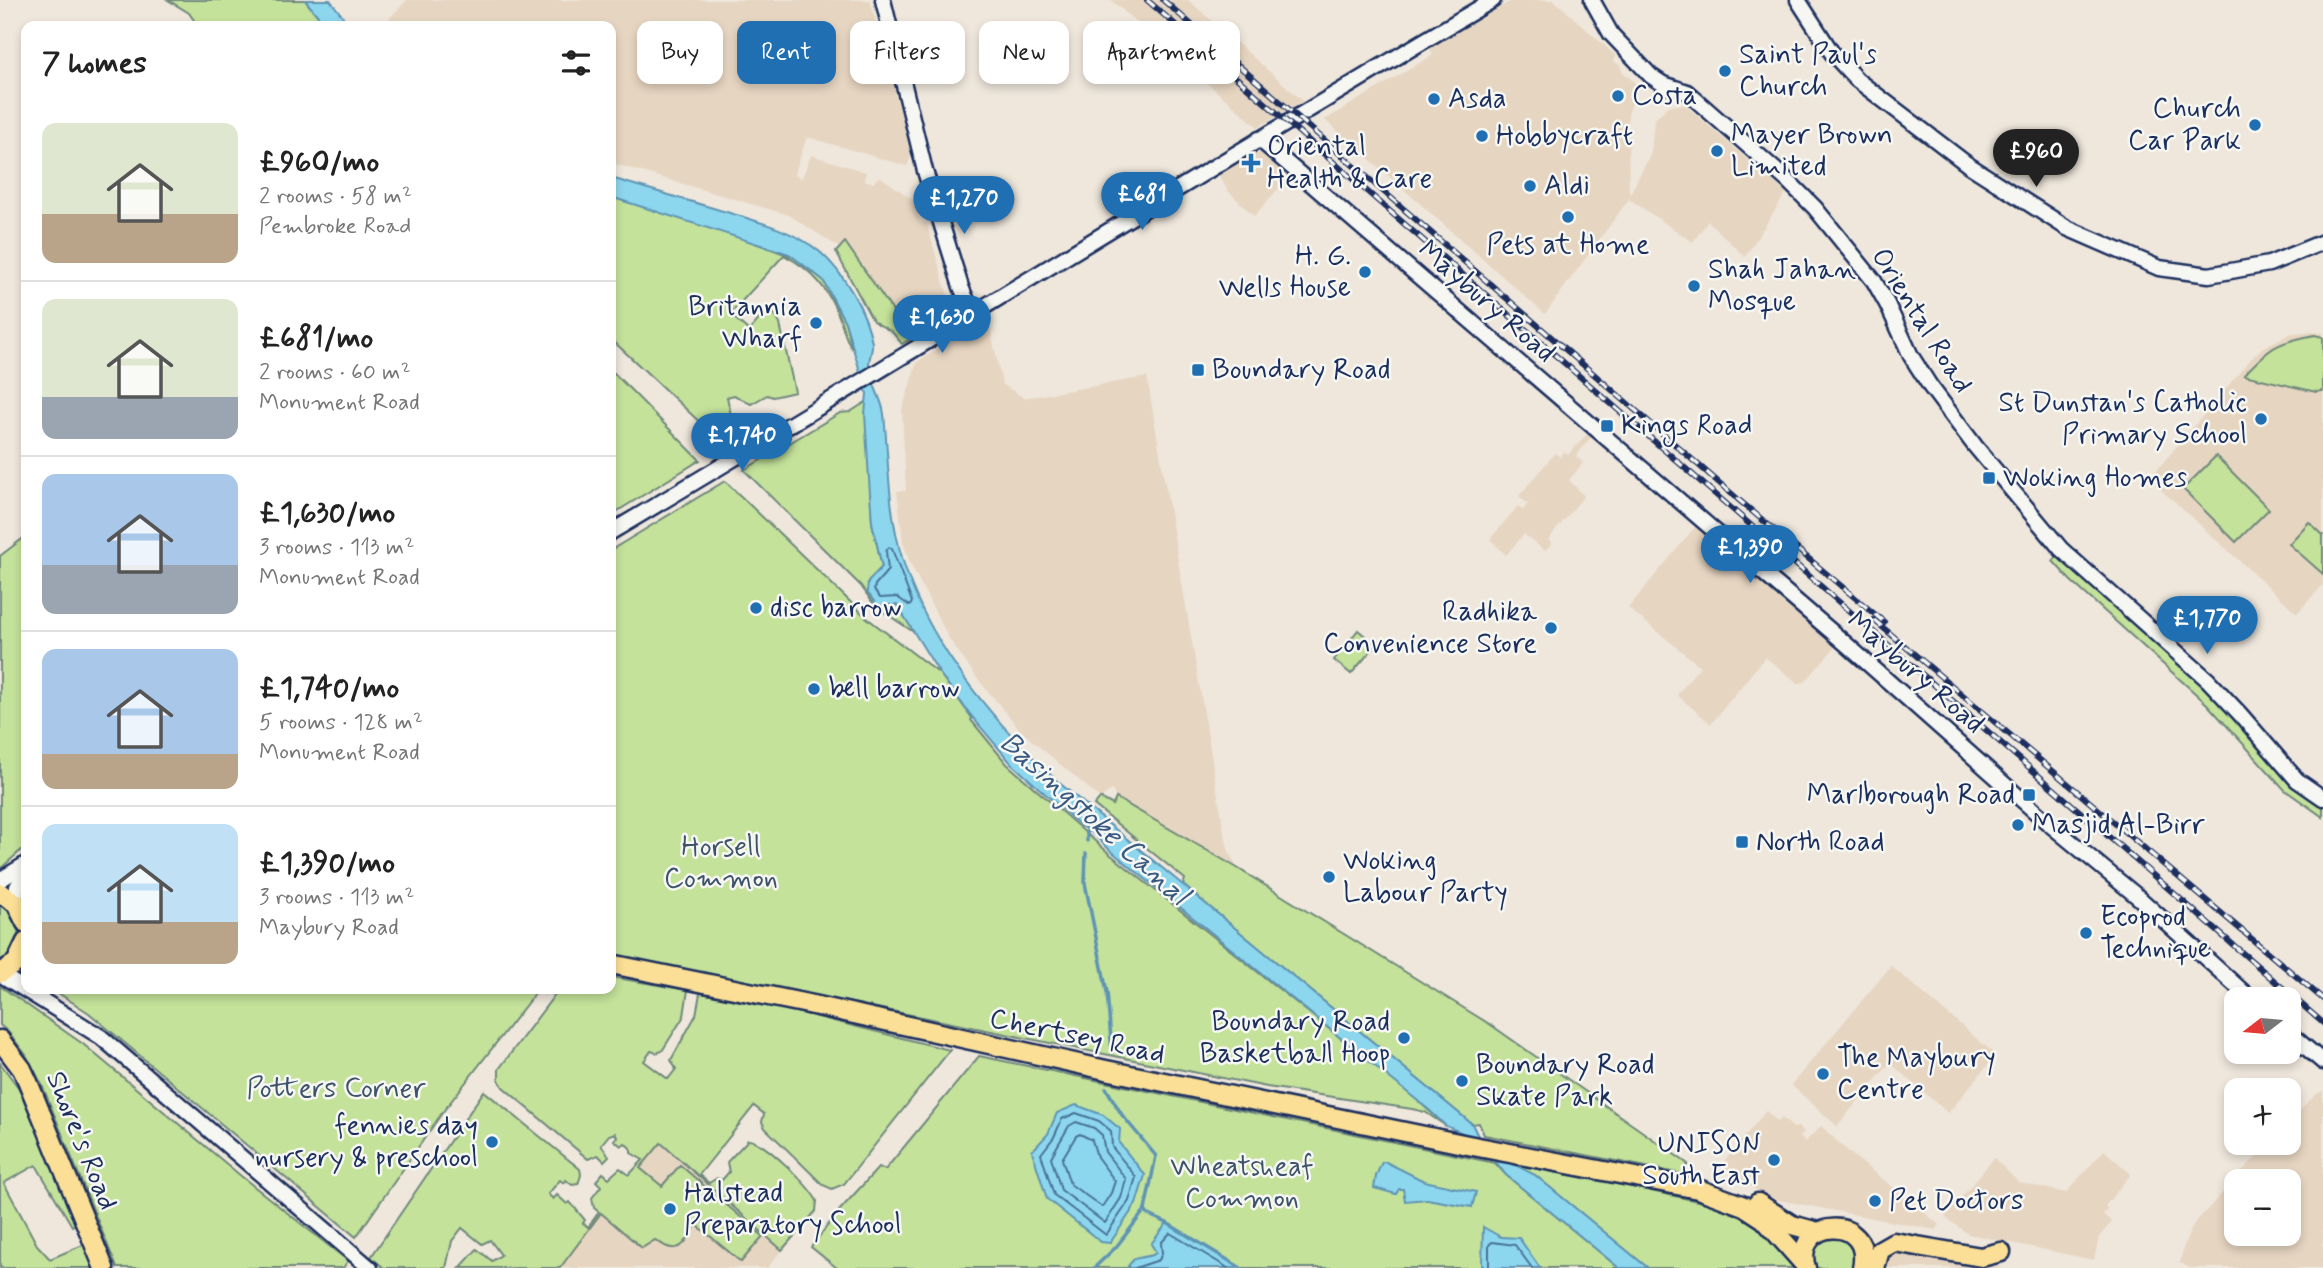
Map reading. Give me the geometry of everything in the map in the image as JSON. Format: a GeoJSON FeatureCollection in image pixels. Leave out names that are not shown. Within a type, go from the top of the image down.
{"type":"FeatureCollection","features":[{"type":"Feature","properties":{"kind":"main road"},"geometry":{"type":"LineString","coordinates":[[0,893],[21,912]]}},
{"type":"Feature","properties":{"kind":"main road"},"geometry":{"type":"LineString","coordinates":[[0,974],[16,963],[21,952]]}},
{"type":"Feature","properties":{"kind":"main road","name":"Chertsey Road"},"geometry":{"type":"LineString","coordinates":[[616,965],[818,1006],[972,1042],[1698,1189],[1734,1201],[1763,1219],[1805,1266]]}},
{"type":"Feature","properties":{"kind":"main road","name":"Shore's Road"},"geometry":{"type":"LineString","coordinates":[[0,1040],[22,1069],[28,1082],[104,1268]]}},
{"type":"Feature","properties":{"kind":"main road","name":"Chertsey Road"},"geometry":{"type":"LineString","coordinates":[[1698,1189],[1723,1190],[1749,1198],[1792,1225],[1818,1232],[1832,1228],[1842,1229],[1855,1237],[1863,1251],[1861,1268]]}},
{"type":"Feature","properties":{"kind":"main road"},"geometry":{"type":"LineString","coordinates":[[1805,1266],[1805,1247],[1818,1232]]}},
{"type":"Feature","properties":{"kind":"main road"},"geometry":{"type":"LineString","coordinates":[[1875,1268],[1880,1250],[1894,1242],[1981,1257],[2001,1252]]}},
{"type":"Feature","properties":{"kind":"street"},"geometry":{"type":"LineString","coordinates":[[883,0],[925,171],[961,287],[973,314]]}},
{"type":"Feature","properties":{"kind":"street"},"geometry":{"type":"LineString","coordinates":[[616,529],[1493,0]]}},
{"type":"Feature","properties":{"kind":"street","name":"Oriental Road"},"geometry":{"type":"LineString","coordinates":[[1592,0],[1611,34],[1651,76],[1663,85],[1687,92],[1815,208],[1874,281],[1911,356],[1938,397],[2061,549],[2208,680],[2297,780],[2323,798]]}},
{"type":"Feature","properties":{"kind":"street"},"geometry":{"type":"LineString","coordinates":[[1798,0],[1832,54],[1857,80],[1966,164],[2067,228],[2159,268],[2209,275],[2269,264],[2323,242]]}},
{"type":"Feature","properties":{"kind":"street","name":"Maybury Road"},"geometry":{"type":"LineString","coordinates":[[1259,139],[1846,645],[2047,822],[2138,897],[2238,987]]}},
{"type":"Feature","properties":{"kind":"street"},"geometry":{"type":"LineString","coordinates":[[0,880],[21,867]]}},
{"type":"Feature","properties":{"kind":"street"},"geometry":{"type":"LineString","coordinates":[[21,880],[17,887],[21,905]]}},
{"type":"Feature","properties":{"kind":"street"},"geometry":{"type":"LineString","coordinates":[[16,963],[21,972]]}},
{"type":"Feature","properties":{"kind":"street"},"geometry":{"type":"LineString","coordinates":[[0,974],[21,985]]}},
{"type":"Feature","properties":{"kind":"street"},"geometry":{"type":"LineString","coordinates":[[36,994],[101,1037],[370,1268]]}},
{"type":"Feature","properties":{"kind":"street"},"geometry":{"type":"LineString","coordinates":[[2301,1043],[2323,1062]]}},
{"type":"Feature","properties":{"kind":"shaded area"},"geometry":{"type":"Polygon","coordinates":[[[407,0],[870,0],[876,21],[850,21],[850,84],[893,84],[912,154],[907,166],[807,137],[794,175],[802,178],[811,155],[866,172],[864,180],[874,183],[881,177],[913,200],[920,221],[927,225],[951,307],[948,312],[908,325],[897,317],[845,242],[840,248],[789,215],[616,164],[616,21],[387,21],[407,0]]]}},
{"type":"Feature","properties":{"kind":"shaded area"},"geometry":{"type":"Polygon","coordinates":[[[1111,0],[1188,0],[1212,21],[1135,21],[1111,0]]]}},
{"type":"Feature","properties":{"kind":"shaded area"},"geometry":{"type":"Polygon","coordinates":[[[1513,0],[1554,0],[1616,56],[1613,61],[1639,86],[1628,114],[1629,196],[1651,153],[1654,120],[1668,106],[1685,105],[1786,193],[1745,257],[1708,221],[1693,242],[1629,199],[1545,314],[1325,120],[1433,55],[1430,48],[1513,0]]]}},
{"type":"Feature","properties":{"kind":"shaded area"},"geometry":{"type":"Polygon","coordinates":[[[1240,46],[1303,101],[1258,127],[1208,84],[1240,84],[1240,46]]]}},
{"type":"Feature","properties":{"kind":"shaded area"},"geometry":{"type":"Polygon","coordinates":[[[1256,153],[1262,153],[1289,177],[1254,216],[1228,191],[1219,175],[1256,153]]]}},
{"type":"Feature","properties":{"kind":"shaded area"},"geometry":{"type":"Polygon","coordinates":[[[988,317],[1002,384],[1024,398],[1147,377],[1224,831],[1236,866],[1116,798],[1112,790],[1100,798],[1022,732],[949,639],[910,563],[903,542],[897,491],[906,491],[902,410],[917,362],[988,317]]]}},
{"type":"Feature","properties":{"kind":"shaded area","name":"St Dunstan's Catholic Primary School"},"geometry":{"type":"Polygon","coordinates":[[[2292,333],[2323,333],[2323,585],[2297,613],[2149,479],[2263,347],[2292,333]]]}},
{"type":"Feature","properties":{"kind":"shaded area"},"geometry":{"type":"Polygon","coordinates":[[[1589,432],[1592,436],[1576,456],[1583,463],[1569,480],[1584,496],[1548,540],[1552,543],[1545,551],[1524,534],[1506,555],[1490,539],[1518,506],[1523,510],[1528,504],[1519,496],[1555,453],[1560,457],[1564,452],[1568,455],[1589,432]]]}},
{"type":"Feature","properties":{"kind":"shaded area"},"geometry":{"type":"Polygon","coordinates":[[[1696,526],[1835,647],[1805,682],[1798,683],[1765,657],[1711,724],[1677,695],[1700,666],[1628,608],[1696,526]]]}},
{"type":"Feature","properties":{"kind":"shaded area"},"geometry":{"type":"Polygon","coordinates":[[[1891,966],[1996,1055],[1948,1113],[1890,1063],[1837,1126],[1791,1085],[1891,966]]]}},
{"type":"Feature","properties":{"kind":"shaded area"},"geometry":{"type":"Polygon","coordinates":[[[2323,1091],[2323,1268],[2190,1268],[2180,1263],[2193,1225],[2224,1192],[2224,1246],[2301,1246],[2301,1169],[2245,1169],[2258,1155],[2301,1155],[2301,1110],[2323,1091]]]}},
{"type":"Feature","properties":{"kind":"shaded area"},"geometry":{"type":"Polygon","coordinates":[[[1766,1111],[1778,1122],[1782,1118],[1794,1128],[1798,1127],[1804,1132],[1800,1137],[1805,1142],[1821,1126],[1850,1153],[1940,1225],[1936,1230],[1778,1200],[1762,1194],[1720,1166],[1766,1111]]]}},
{"type":"Feature","properties":{"kind":"shaded area","name":"Halstead Preparatory School"},"geometry":{"type":"Polygon","coordinates":[[[661,1143],[782,1250],[767,1268],[560,1268],[601,1213],[661,1143]]]}},
{"type":"Feature","properties":{"kind":"shaded area"},"geometry":{"type":"Polygon","coordinates":[[[2104,1150],[2131,1174],[2105,1206],[2108,1209],[2103,1214],[2112,1222],[2099,1237],[2094,1260],[1968,1234],[1945,1217],[1994,1158],[2018,1182],[2066,1193],[2104,1150]]]}},
{"type":"Feature","properties":{"kind":"shaded area"},"geometry":{"type":"Polygon","coordinates":[[[1897,1245],[2005,1268],[1885,1268],[1892,1247],[1897,1245]]]}},
{"type":"Feature","properties":{"kind":"green space"},"geometry":{"type":"Polygon","coordinates":[[[168,0],[305,0],[322,21],[195,21],[189,13],[168,0]]]}},
{"type":"Feature","properties":{"kind":"green space"},"geometry":{"type":"Polygon","coordinates":[[[616,198],[708,226],[796,258],[823,280],[845,322],[852,349],[825,290],[812,274],[784,255],[730,314],[749,331],[766,311],[769,315],[773,311],[780,324],[795,392],[773,397],[767,395],[751,404],[734,395],[727,397],[735,433],[722,443],[616,344],[616,198]]]}},
{"type":"Feature","properties":{"kind":"green space"},"geometry":{"type":"Polygon","coordinates":[[[845,242],[897,317],[908,325],[948,312],[948,315],[902,344],[892,332],[873,321],[836,252],[845,242]]]}},
{"type":"Feature","properties":{"kind":"green space"},"geometry":{"type":"Polygon","coordinates":[[[2315,335],[2323,337],[2323,391],[2316,392],[2244,375],[2275,347],[2315,335]]]}},
{"type":"Feature","properties":{"kind":"green space"},"geometry":{"type":"Polygon","coordinates":[[[616,375],[700,460],[616,512],[616,375]]]}},
{"type":"Feature","properties":{"kind":"green space"},"geometry":{"type":"Polygon","coordinates":[[[866,402],[872,522],[882,567],[873,576],[885,606],[897,605],[915,633],[875,606],[861,586],[744,470],[840,413],[850,412],[866,402]]]}},
{"type":"Feature","properties":{"kind":"green space"},"geometry":{"type":"Polygon","coordinates":[[[2216,456],[2269,509],[2236,542],[2183,489],[2216,456]]]}},
{"type":"Feature","properties":{"kind":"green space","name":"Horsell Common"},"geometry":{"type":"Polygon","coordinates":[[[725,481],[867,618],[940,674],[971,720],[1007,764],[1111,855],[1407,1091],[1446,1126],[1425,1112],[1412,1109],[1267,1087],[616,955],[616,547],[725,481]]]}},
{"type":"Feature","properties":{"kind":"green space"},"geometry":{"type":"Polygon","coordinates":[[[2309,522],[2323,535],[2323,574],[2289,544],[2309,522]]]}},
{"type":"Feature","properties":{"kind":"green space"},"geometry":{"type":"Polygon","coordinates":[[[21,540],[21,850],[0,869],[0,556],[21,540]]]}},
{"type":"Feature","properties":{"kind":"green space"},"geometry":{"type":"Polygon","coordinates":[[[2060,553],[2154,638],[2323,802],[2323,817],[2285,790],[2207,704],[2070,580],[2053,561],[2060,553]]]}},
{"type":"Feature","properties":{"kind":"green space"},"geometry":{"type":"Polygon","coordinates":[[[1358,630],[1376,645],[1351,674],[1334,660],[1358,630]]]}},
{"type":"Feature","properties":{"kind":"green space"},"geometry":{"type":"Polygon","coordinates":[[[1100,798],[1113,805],[1116,798],[1234,866],[1491,1025],[1688,1164],[1682,1174],[1484,1135],[1479,1123],[1472,1124],[1183,885],[1185,879],[1094,805],[1100,798]]]}},
{"type":"Feature","properties":{"kind":"green space"},"geometry":{"type":"Polygon","coordinates":[[[0,900],[14,914],[18,931],[14,949],[0,963],[0,900]]]}},
{"type":"Feature","properties":{"kind":"green space"},"geometry":{"type":"Polygon","coordinates":[[[616,978],[688,990],[684,1016],[662,1051],[651,1051],[644,1061],[668,1079],[676,1069],[671,1060],[696,1015],[701,988],[950,1050],[844,1184],[832,1189],[823,1185],[765,1128],[762,1122],[764,1114],[754,1106],[699,1175],[709,1183],[717,1178],[722,1180],[729,1172],[727,1162],[748,1140],[764,1147],[786,1165],[817,1201],[816,1211],[782,1250],[661,1143],[640,1168],[662,1186],[680,1165],[763,1236],[741,1262],[698,1226],[702,1221],[700,1220],[687,1240],[678,1248],[665,1246],[655,1240],[642,1248],[601,1213],[560,1268],[460,1268],[477,1249],[492,1261],[501,1255],[490,1240],[482,1244],[462,1228],[452,1241],[446,1268],[384,1268],[371,1257],[484,1091],[580,1169],[578,1184],[572,1185],[566,1180],[564,1183],[560,1180],[548,1194],[553,1199],[557,1195],[567,1204],[570,1202],[588,1227],[599,1212],[594,1208],[592,1198],[601,1186],[596,1181],[603,1173],[609,1178],[620,1168],[629,1175],[643,1160],[631,1153],[625,1143],[621,1146],[614,1140],[617,1137],[615,1133],[609,1135],[601,1145],[609,1156],[604,1161],[598,1155],[588,1159],[503,1087],[499,1080],[499,1069],[555,994],[616,994],[616,978]]]}},
{"type":"Feature","properties":{"kind":"green space"},"geometry":{"type":"Polygon","coordinates":[[[0,986],[83,1044],[348,1261],[343,1268],[117,1268],[42,1085],[26,1055],[0,1025],[0,986]]]}},
{"type":"Feature","properties":{"kind":"green space","name":"Potters Corner"},"geometry":{"type":"Polygon","coordinates":[[[60,994],[534,994],[442,1113],[356,1237],[89,1013],[60,994]]]}},
{"type":"Feature","properties":{"kind":"green space","name":"Wheatsheaf Common"},"geometry":{"type":"Polygon","coordinates":[[[979,1056],[1495,1163],[1619,1268],[837,1268],[811,1247],[879,1167],[885,1170],[979,1056]]]}},
{"type":"Feature","properties":{"kind":"green space"},"geometry":{"type":"Polygon","coordinates":[[[0,1063],[18,1087],[78,1223],[72,1226],[36,1165],[4,1183],[37,1245],[50,1259],[85,1244],[95,1268],[0,1268],[0,1063]]]}},
{"type":"Feature","properties":{"kind":"green space"},"geometry":{"type":"Polygon","coordinates":[[[1514,1158],[1539,1167],[1707,1203],[1735,1212],[1759,1226],[1797,1268],[1648,1268],[1535,1175],[1511,1164],[1514,1158]]]}},
{"type":"Feature","properties":{"kind":"green space"},"geometry":{"type":"Polygon","coordinates":[[[1842,1236],[1854,1247],[1853,1268],[1817,1268],[1814,1256],[1820,1239],[1842,1236]]]}},
{"type":"Feature","properties":{"kind":"water"},"geometry":{"type":"Polygon","coordinates":[[[305,0],[330,0],[346,21],[322,21],[305,0]]]}},
{"type":"Feature","properties":{"kind":"water","name":"Basingstoke Canal"},"geometry":{"type":"Polygon","coordinates":[[[616,179],[769,225],[808,244],[829,260],[853,293],[869,331],[872,346],[870,370],[884,414],[892,507],[903,561],[929,623],[946,652],[987,707],[1057,781],[1472,1124],[1478,1136],[1511,1163],[1535,1175],[1648,1268],[1619,1268],[1506,1175],[1492,1157],[1463,1133],[1446,1126],[1081,826],[1011,763],[973,718],[940,674],[897,605],[877,605],[867,592],[868,582],[882,567],[872,522],[865,414],[867,394],[845,322],[823,280],[789,254],[616,199],[616,179]]]}},
{"type":"Feature","properties":{"kind":"water"},"geometry":{"type":"Polygon","coordinates":[[[1076,1105],[1103,1115],[1120,1129],[1119,1143],[1145,1175],[1136,1204],[1110,1243],[1101,1242],[1047,1199],[1032,1151],[1048,1134],[1057,1113],[1076,1105]]]}},
{"type":"Feature","properties":{"kind":"water"},"geometry":{"type":"Polygon","coordinates":[[[1382,1162],[1424,1181],[1476,1192],[1472,1207],[1427,1199],[1405,1201],[1403,1189],[1399,1189],[1396,1194],[1374,1188],[1382,1162]]]}},
{"type":"Feature","properties":{"kind":"water"},"geometry":{"type":"Polygon","coordinates":[[[1167,1223],[1241,1268],[1128,1266],[1134,1259],[1156,1252],[1151,1244],[1167,1223]]]}},
{"type":"Feature","properties":{"kind":"water"},"geometry":{"type":"Polygon","coordinates":[[[1483,1227],[1501,1237],[1519,1238],[1540,1268],[1485,1268],[1482,1265],[1483,1227]]]}},
{"type":"Feature","properties":{"kind":"waterway"},"geometry":{"type":"LineString","coordinates":[[1087,826],[1087,841]]}},
{"type":"Feature","properties":{"kind":"waterway"},"geometry":{"type":"LineString","coordinates":[[1086,853],[1085,883],[1107,992],[1112,1052]]}},
{"type":"Feature","properties":{"kind":"waterway"},"geometry":{"type":"LineString","coordinates":[[1094,1268],[1116,1247],[1145,1210],[1156,1156],[1122,1115],[1106,1088]]}},
{"type":"Feature","properties":{"kind":"waterway"},"geometry":{"type":"LineString","coordinates":[[1145,1210],[1147,1214],[1167,1223],[1241,1268]]}},
{"type":"Feature","properties":{"kind":"railway"},"geometry":{"type":"LineString","coordinates":[[1147,0],[2323,1023]]}},
{"type":"Feature","properties":{"kind":"railway"},"geometry":{"type":"LineString","coordinates":[[1163,0],[1740,501],[1884,622]]}},
{"type":"Feature","properties":{"kind":"railway"},"geometry":{"type":"LineString","coordinates":[[1874,620],[2323,999]]}},
{"type":"Feature","properties":{"kind":"place","name":"Saint Paul's Church"},"geometry":{"type":"Point","coordinates":[1725,71]}},
{"type":"Feature","properties":{"kind":"place","name":"Costa"},"geometry":{"type":"Point","coordinates":[1618,96]}},
{"type":"Feature","properties":{"kind":"place","name":"Asda"},"geometry":{"type":"Point","coordinates":[1434,99]}},
{"type":"Feature","properties":{"kind":"place","name":"Church Car Park"},"geometry":{"type":"Point","coordinates":[2255,125]}},
{"type":"Feature","properties":{"kind":"place","name":"Hobbycraft"},"geometry":{"type":"Point","coordinates":[1482,136]}},
{"type":"Feature","properties":{"kind":"place","name":"Mayer Brown Limited"},"geometry":{"type":"Point","coordinates":[1717,151]}},
{"type":"Feature","properties":{"kind":"place","name":"Oriental Health & Care"},"geometry":{"type":"Point","coordinates":[1251,163]}},
{"type":"Feature","properties":{"kind":"place","name":"Aldi"},"geometry":{"type":"Point","coordinates":[1530,186]}},
{"type":"Feature","properties":{"kind":"place","name":"Pets at Home"},"geometry":{"type":"Point","coordinates":[1568,217]}},
{"type":"Feature","properties":{"kind":"place","name":"H. G. Wells House"},"geometry":{"type":"Point","coordinates":[1365,272]}},
{"type":"Feature","properties":{"kind":"place","name":"Shah Jahan Mosque"},"geometry":{"type":"Point","coordinates":[1694,286]}},
{"type":"Feature","properties":{"kind":"place","name":"Britannia Wharf"},"geometry":{"type":"Point","coordinates":[816,323]}},
{"type":"Feature","properties":{"kind":"place","name":"Boundary Road"},"geometry":{"type":"Point","coordinates":[1198,370]}},
{"type":"Feature","properties":{"kind":"place","name":"St Dunstan's Catholic Primary School"},"geometry":{"type":"Point","coordinates":[2261,419]}},
{"type":"Feature","properties":{"kind":"place","name":"Kings Road"},"geometry":{"type":"Point","coordinates":[1607,426]}},
{"type":"Feature","properties":{"kind":"place","name":"Woking Homes"},"geometry":{"type":"Point","coordinates":[1989,478]}},
{"type":"Feature","properties":{"kind":"place","name":"disc barrow"},"geometry":{"type":"Point","coordinates":[756,608]}},
{"type":"Feature","properties":{"kind":"place","name":"Radhika Convenience Store"},"geometry":{"type":"Point","coordinates":[1551,628]}},
{"type":"Feature","properties":{"kind":"place","name":"bell barrow"},"geometry":{"type":"Point","coordinates":[814,689]}},
{"type":"Feature","properties":{"kind":"place","name":"Marlborough Road"},"geometry":{"type":"Point","coordinates":[2029,795]}},
{"type":"Feature","properties":{"kind":"place","name":"Masjid Al-Birr"},"geometry":{"type":"Point","coordinates":[2018,825]}},
{"type":"Feature","properties":{"kind":"place","name":"North Road"},"geometry":{"type":"Point","coordinates":[1742,842]}},
{"type":"Feature","properties":{"kind":"place","name":"Woking Labour Party"},"geometry":{"type":"Point","coordinates":[1329,877]}},
{"type":"Feature","properties":{"kind":"place","name":"Ecoprod Technique"},"geometry":{"type":"Point","coordinates":[2086,933]}},
{"type":"Feature","properties":{"kind":"place","name":"Boundary Road Basketball Hoop"},"geometry":{"type":"Point","coordinates":[1404,1038]}},
{"type":"Feature","properties":{"kind":"place","name":"The Maybury Centre"},"geometry":{"type":"Point","coordinates":[1823,1074]}},
{"type":"Feature","properties":{"kind":"place","name":"Boundary Road Skate Park"},"geometry":{"type":"Point","coordinates":[1462,1081]}},
{"type":"Feature","properties":{"kind":"place","name":"fennies day nursery & preschool"},"geometry":{"type":"Point","coordinates":[492,1142]}},
{"type":"Feature","properties":{"kind":"place","name":"UNISON South East"},"geometry":{"type":"Point","coordinates":[1774,1160]}},
{"type":"Feature","properties":{"kind":"place","name":"Pet Doctors"},"geometry":{"type":"Point","coordinates":[1875,1201]}},
{"type":"Feature","properties":{"kind":"place","name":"Halstead Preparatory School"},"geometry":{"type":"Point","coordinates":[670,1209]}}]}
